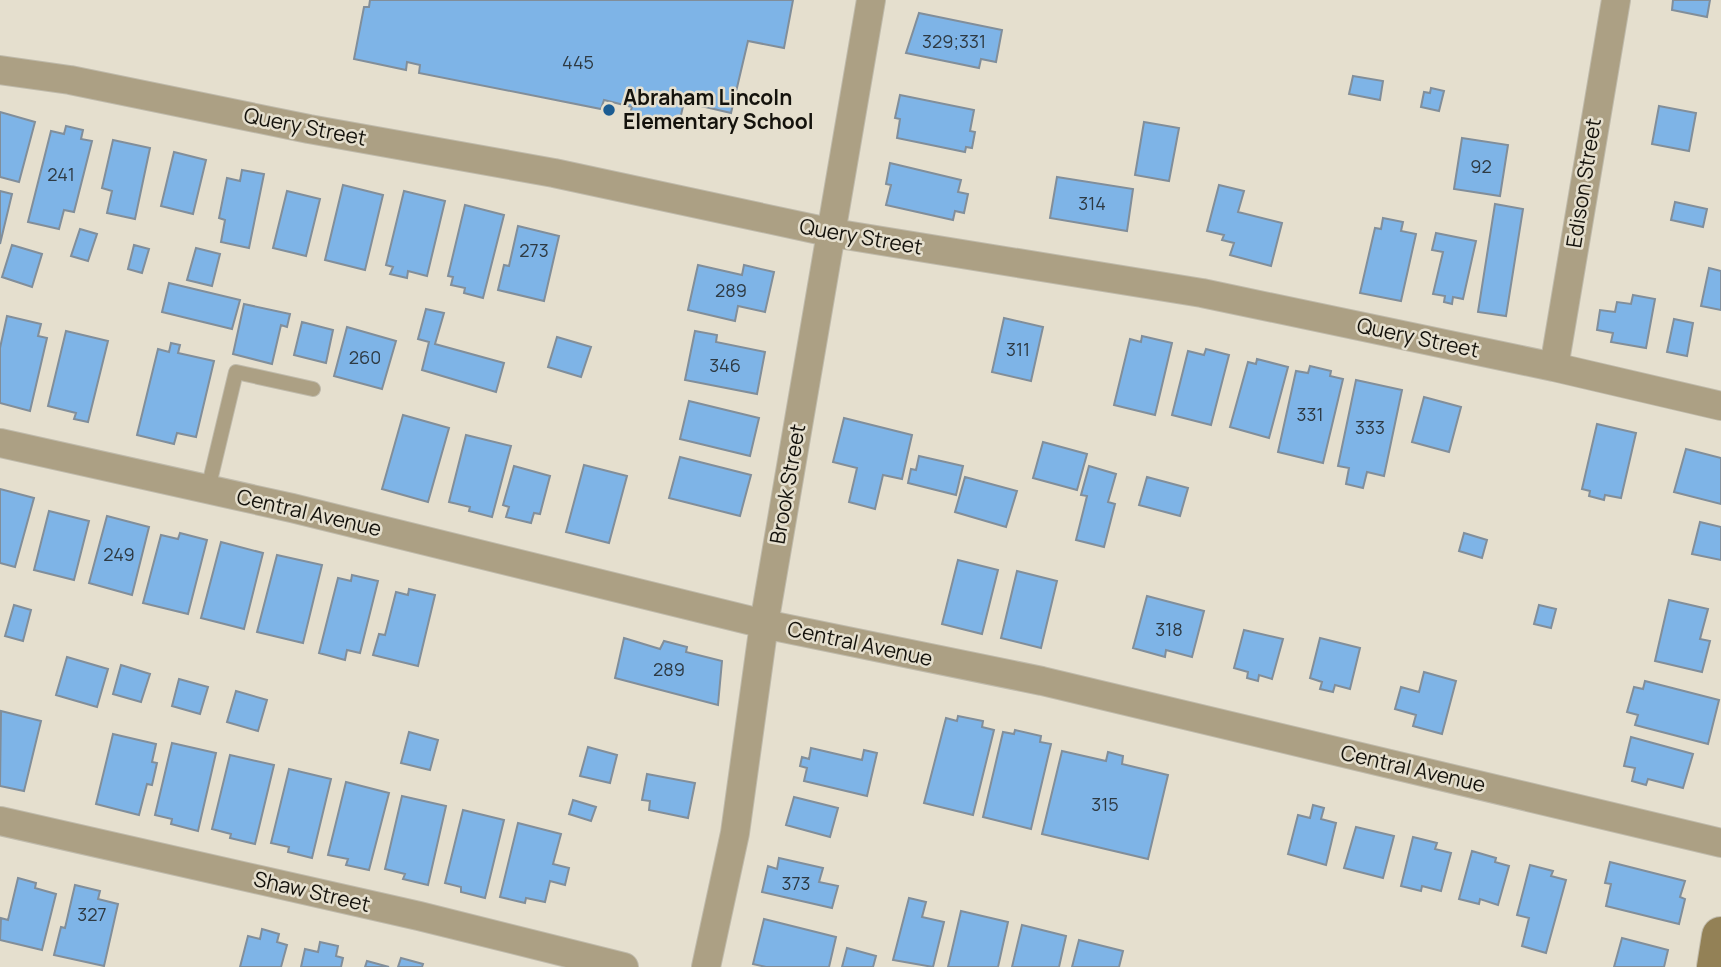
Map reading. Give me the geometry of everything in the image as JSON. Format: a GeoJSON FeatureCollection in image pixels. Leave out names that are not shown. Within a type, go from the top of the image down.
{"type":"FeatureCollection","features":[{"type":"Feature","properties":{"kind":"main road"},"geometry":{"type":"LineString","coordinates":[[1716,967],[1721,936]]}},
{"type":"Feature","properties":{"kind":"street","name":"Brook Street"},"geometry":{"type":"LineString","coordinates":[[706,967],[735,833],[764,624],[871,0]]}},
{"type":"Feature","properties":{"kind":"street","name":"Edison Street"},"geometry":{"type":"LineString","coordinates":[[1553,367],[1615,0]]}},
{"type":"Feature","properties":{"kind":"street","name":"Query Street"},"geometry":{"type":"LineString","coordinates":[[0,70],[70,80],[309,129],[554,173],[833,233],[1202,293],[1553,367],[1721,406]]}},
{"type":"Feature","properties":{"kind":"street","name":"Central Avenue"},"geometry":{"type":"LineString","coordinates":[[0,443],[208,489],[764,624],[1042,681],[1721,843]]}},
{"type":"Feature","properties":{"kind":"street","name":"Shaw Street"},"geometry":{"type":"LineString","coordinates":[[0,821],[419,916],[624,967]]}},
{"type":"Feature","properties":{"kind":"lane"},"geometry":{"type":"LineString","coordinates":[[208,489],[236,372],[313,389]]}},
{"type":"Feature","properties":{"kind":"building"},"geometry":{"type":"Polygon","coordinates":[[[370,0],[793,0],[784,48],[748,41],[731,113],[684,102],[678,128],[629,117],[632,107],[604,100],[601,109],[419,73],[420,65],[407,62],[406,70],[354,59],[364,7],[369,7],[370,0]]]}},
{"type":"Feature","properties":{"kind":"building"},"geometry":{"type":"Polygon","coordinates":[[[1673,0],[1710,0],[1707,17],[1672,10],[1673,0]]]}},
{"type":"Feature","properties":{"kind":"building"},"geometry":{"type":"Polygon","coordinates":[[[919,13],[1002,30],[996,62],[981,59],[979,68],[906,53],[919,13]]]}},
{"type":"Feature","properties":{"kind":"building"},"geometry":{"type":"Polygon","coordinates":[[[1353,76],[1383,81],[1380,100],[1349,94],[1353,76]]]}},
{"type":"Feature","properties":{"kind":"building"},"geometry":{"type":"Polygon","coordinates":[[[1431,88],[1444,91],[1439,111],[1421,107],[1424,92],[1430,93],[1431,88]]]}},
{"type":"Feature","properties":{"kind":"building"},"geometry":{"type":"Polygon","coordinates":[[[900,95],[974,110],[970,131],[975,132],[972,148],[966,147],[965,152],[897,138],[900,119],[895,118],[900,95]]]}},
{"type":"Feature","properties":{"kind":"building"},"geometry":{"type":"Polygon","coordinates":[[[1659,106],[1696,113],[1689,151],[1652,144],[1659,106]]]}},
{"type":"Feature","properties":{"kind":"building"},"geometry":{"type":"Polygon","coordinates":[[[0,112],[35,122],[19,182],[0,177],[0,112]]]}},
{"type":"Feature","properties":{"kind":"building"},"geometry":{"type":"Polygon","coordinates":[[[1144,122],[1179,128],[1169,181],[1135,175],[1144,122]]]}},
{"type":"Feature","properties":{"kind":"building"},"geometry":{"type":"Polygon","coordinates":[[[66,126],[83,130],[81,139],[92,141],[74,212],[64,210],[59,229],[28,222],[51,131],[64,134],[66,126]]]}},
{"type":"Feature","properties":{"kind":"building"},"geometry":{"type":"Polygon","coordinates":[[[1462,138],[1508,145],[1500,196],[1454,189],[1462,138]]]}},
{"type":"Feature","properties":{"kind":"building"},"geometry":{"type":"Polygon","coordinates":[[[113,140],[150,148],[135,219],[107,213],[112,191],[102,188],[113,140]]]}},
{"type":"Feature","properties":{"kind":"building"},"geometry":{"type":"Polygon","coordinates":[[[174,152],[206,160],[193,214],[161,206],[174,152]]]}},
{"type":"Feature","properties":{"kind":"building"},"geometry":{"type":"Polygon","coordinates":[[[890,163],[961,180],[958,192],[968,194],[964,213],[955,211],[953,220],[886,205],[891,185],[886,184],[890,163]]]}},
{"type":"Feature","properties":{"kind":"building"},"geometry":{"type":"Polygon","coordinates":[[[242,170],[264,174],[249,248],[221,242],[225,220],[219,218],[227,178],[240,181],[242,170]]]}},
{"type":"Feature","properties":{"kind":"building"},"geometry":{"type":"Polygon","coordinates":[[[1057,177],[1133,189],[1127,231],[1050,218],[1057,177]]]}},
{"type":"Feature","properties":{"kind":"building"},"geometry":{"type":"Polygon","coordinates":[[[343,185],[383,195],[365,270],[325,260],[343,185]]]}},
{"type":"Feature","properties":{"kind":"building"},"geometry":{"type":"Polygon","coordinates":[[[1219,185],[1244,191],[1238,212],[1282,223],[1271,266],[1230,255],[1234,243],[1222,240],[1224,235],[1207,231],[1219,185]]]}},
{"type":"Feature","properties":{"kind":"building"},"geometry":{"type":"Polygon","coordinates":[[[0,191],[12,194],[0,244],[0,191]]]}},
{"type":"Feature","properties":{"kind":"building"},"geometry":{"type":"Polygon","coordinates":[[[287,191],[320,199],[306,256],[273,248],[287,191]]]}},
{"type":"Feature","properties":{"kind":"building"},"geometry":{"type":"Polygon","coordinates":[[[404,191],[445,201],[427,276],[408,271],[407,278],[390,274],[393,267],[386,265],[404,191]]]}},
{"type":"Feature","properties":{"kind":"building"},"geometry":{"type":"Polygon","coordinates":[[[1675,202],[1707,209],[1703,227],[1671,220],[1675,202]]]}},
{"type":"Feature","properties":{"kind":"building"},"geometry":{"type":"Polygon","coordinates":[[[1495,204],[1523,209],[1506,316],[1478,312],[1495,204]]]}},
{"type":"Feature","properties":{"kind":"building"},"geometry":{"type":"Polygon","coordinates":[[[465,205],[504,215],[483,298],[464,293],[465,288],[451,285],[453,277],[448,276],[465,205]]]}},
{"type":"Feature","properties":{"kind":"building"},"geometry":{"type":"Polygon","coordinates":[[[1383,218],[1403,222],[1401,231],[1416,234],[1401,301],[1360,293],[1375,228],[1381,229],[1383,218]]]}},
{"type":"Feature","properties":{"kind":"building"},"geometry":{"type":"Polygon","coordinates":[[[518,226],[559,236],[544,301],[498,290],[504,265],[509,266],[518,226]]]}},
{"type":"Feature","properties":{"kind":"building"},"geometry":{"type":"Polygon","coordinates":[[[80,229],[97,234],[88,261],[71,256],[80,229]]]}},
{"type":"Feature","properties":{"kind":"building"},"geometry":{"type":"Polygon","coordinates":[[[1436,233],[1476,241],[1463,299],[1453,297],[1452,304],[1444,302],[1445,296],[1433,294],[1443,252],[1432,250],[1436,233]]]}},
{"type":"Feature","properties":{"kind":"building"},"geometry":{"type":"Polygon","coordinates":[[[12,245],[42,254],[32,287],[2,277],[12,245]]]}},
{"type":"Feature","properties":{"kind":"building"},"geometry":{"type":"Polygon","coordinates":[[[134,245],[149,249],[142,273],[128,269],[134,245]]]}},
{"type":"Feature","properties":{"kind":"building"},"geometry":{"type":"Polygon","coordinates":[[[196,248],[220,254],[212,286],[187,280],[196,248]]]}},
{"type":"Feature","properties":{"kind":"building"},"geometry":{"type":"Polygon","coordinates":[[[698,265],[742,275],[744,265],[774,272],[765,312],[738,306],[735,321],[688,310],[698,265]]]}},
{"type":"Feature","properties":{"kind":"building"},"geometry":{"type":"Polygon","coordinates":[[[1709,268],[1721,271],[1721,310],[1701,306],[1709,268]]]}},
{"type":"Feature","properties":{"kind":"building"},"geometry":{"type":"Polygon","coordinates":[[[169,283],[240,300],[232,329],[162,312],[169,283]]]}},
{"type":"Feature","properties":{"kind":"building"},"geometry":{"type":"Polygon","coordinates":[[[1633,295],[1655,299],[1646,348],[1611,342],[1613,333],[1597,330],[1600,310],[1615,312],[1617,302],[1631,304],[1633,295]]]}},
{"type":"Feature","properties":{"kind":"building"},"geometry":{"type":"Polygon","coordinates":[[[244,304],[290,314],[287,327],[281,325],[272,364],[233,354],[244,304]]]}},
{"type":"Feature","properties":{"kind":"building"},"geometry":{"type":"Polygon","coordinates":[[[426,309],[444,313],[435,344],[504,363],[496,392],[422,370],[429,342],[418,339],[426,309]]]}},
{"type":"Feature","properties":{"kind":"building"},"geometry":{"type":"Polygon","coordinates":[[[7,316],[41,324],[38,336],[47,338],[30,411],[0,403],[0,348],[7,316]]]}},
{"type":"Feature","properties":{"kind":"building"},"geometry":{"type":"Polygon","coordinates":[[[1004,318],[1043,327],[1031,381],[992,372],[1004,318]]]}},
{"type":"Feature","properties":{"kind":"building"},"geometry":{"type":"Polygon","coordinates":[[[1674,319],[1693,323],[1687,356],[1667,352],[1674,319]]]}},
{"type":"Feature","properties":{"kind":"building"},"geometry":{"type":"Polygon","coordinates":[[[302,322],[333,330],[326,363],[294,355],[302,322]]]}},
{"type":"Feature","properties":{"kind":"building"},"geometry":{"type":"Polygon","coordinates":[[[347,327],[396,341],[382,389],[334,376],[347,327]]]}},
{"type":"Feature","properties":{"kind":"building"},"geometry":{"type":"Polygon","coordinates":[[[66,331],[108,341],[88,422],[74,419],[76,413],[48,406],[66,331]]]}},
{"type":"Feature","properties":{"kind":"building"},"geometry":{"type":"Polygon","coordinates":[[[695,331],[717,335],[716,342],[765,352],[757,394],[685,380],[695,331]]]}},
{"type":"Feature","properties":{"kind":"building"},"geometry":{"type":"Polygon","coordinates":[[[1142,336],[1172,343],[1155,415],[1114,405],[1130,339],[1141,342],[1142,336]]]}},
{"type":"Feature","properties":{"kind":"building"},"geometry":{"type":"Polygon","coordinates":[[[557,337],[591,347],[581,377],[548,367],[557,337]]]}},
{"type":"Feature","properties":{"kind":"building"},"geometry":{"type":"Polygon","coordinates":[[[171,343],[180,345],[178,353],[214,361],[196,437],[177,433],[174,444],[137,435],[158,349],[169,352],[171,343]]]}},
{"type":"Feature","properties":{"kind":"building"},"geometry":{"type":"Polygon","coordinates":[[[1206,349],[1229,355],[1211,425],[1172,415],[1188,351],[1204,355],[1206,349]]]}},
{"type":"Feature","properties":{"kind":"building"},"geometry":{"type":"Polygon","coordinates":[[[1257,359],[1288,367],[1269,438],[1230,427],[1248,362],[1256,364],[1257,359]]]}},
{"type":"Feature","properties":{"kind":"building"},"geometry":{"type":"Polygon","coordinates":[[[1310,366],[1331,371],[1330,376],[1343,379],[1323,463],[1278,452],[1296,371],[1308,373],[1310,366]]]}},
{"type":"Feature","properties":{"kind":"building"},"geometry":{"type":"Polygon","coordinates":[[[1356,380],[1402,390],[1384,476],[1367,472],[1363,488],[1346,484],[1349,468],[1338,466],[1356,380]]]}},
{"type":"Feature","properties":{"kind":"building"},"geometry":{"type":"Polygon","coordinates":[[[1424,397],[1461,407],[1449,452],[1412,442],[1424,397]]]}},
{"type":"Feature","properties":{"kind":"building"},"geometry":{"type":"Polygon","coordinates":[[[689,401],[759,418],[750,456],[680,439],[689,401]]]}},
{"type":"Feature","properties":{"kind":"building"},"geometry":{"type":"Polygon","coordinates":[[[403,415],[449,428],[428,502],[382,489],[403,415]]]}},
{"type":"Feature","properties":{"kind":"building"},"geometry":{"type":"Polygon","coordinates":[[[844,418],[912,435],[902,479],[883,475],[875,509],[849,502],[857,468],[833,462],[844,418]]]}},
{"type":"Feature","properties":{"kind":"building"},"geometry":{"type":"Polygon","coordinates":[[[1597,424],[1636,433],[1621,498],[1605,495],[1604,500],[1589,496],[1590,491],[1582,489],[1597,424]]]}},
{"type":"Feature","properties":{"kind":"building"},"geometry":{"type":"Polygon","coordinates":[[[466,435],[511,446],[492,517],[469,511],[470,507],[449,502],[466,435]]]}},
{"type":"Feature","properties":{"kind":"building"},"geometry":{"type":"Polygon","coordinates":[[[1043,442],[1087,454],[1077,490],[1033,478],[1043,442]]]}},
{"type":"Feature","properties":{"kind":"building"},"geometry":{"type":"Polygon","coordinates":[[[1686,449],[1721,458],[1721,504],[1674,492],[1686,449]]]}},
{"type":"Feature","properties":{"kind":"building"},"geometry":{"type":"Polygon","coordinates":[[[919,456],[963,466],[956,495],[908,483],[911,469],[916,470],[919,456]]]}},
{"type":"Feature","properties":{"kind":"building"},"geometry":{"type":"Polygon","coordinates":[[[680,457],[751,475],[740,516],[669,498],[680,457]]]}},
{"type":"Feature","properties":{"kind":"building"},"geometry":{"type":"Polygon","coordinates":[[[584,465],[627,476],[609,543],[566,532],[584,465]]]}},
{"type":"Feature","properties":{"kind":"building"},"geometry":{"type":"Polygon","coordinates":[[[514,466],[550,476],[540,514],[534,513],[531,523],[506,517],[509,507],[503,505],[514,466]]]}},
{"type":"Feature","properties":{"kind":"building"},"geometry":{"type":"Polygon","coordinates":[[[1089,466],[1116,474],[1108,502],[1115,504],[1104,547],[1076,540],[1087,496],[1081,495],[1089,466]]]}},
{"type":"Feature","properties":{"kind":"building"},"geometry":{"type":"Polygon","coordinates":[[[965,477],[1017,491],[1006,527],[955,512],[965,477]]]}},
{"type":"Feature","properties":{"kind":"building"},"geometry":{"type":"Polygon","coordinates":[[[1147,477],[1188,488],[1180,516],[1139,505],[1147,477]]]}},
{"type":"Feature","properties":{"kind":"building"},"geometry":{"type":"Polygon","coordinates":[[[0,489],[34,498],[15,567],[0,563],[0,489]]]}},
{"type":"Feature","properties":{"kind":"building"},"geometry":{"type":"Polygon","coordinates":[[[49,511],[89,521],[74,580],[34,570],[49,511]]]}},
{"type":"Feature","properties":{"kind":"building"},"geometry":{"type":"Polygon","coordinates":[[[107,516],[149,527],[132,595],[89,583],[107,516]]]}},
{"type":"Feature","properties":{"kind":"building"},"geometry":{"type":"Polygon","coordinates":[[[1700,522],[1721,527],[1721,560],[1692,554],[1700,522]]]}},
{"type":"Feature","properties":{"kind":"building"},"geometry":{"type":"Polygon","coordinates":[[[180,533],[207,540],[188,614],[143,603],[161,535],[178,539],[180,533]]]}},
{"type":"Feature","properties":{"kind":"building"},"geometry":{"type":"Polygon","coordinates":[[[1464,533],[1487,540],[1482,558],[1459,551],[1464,533]]]}},
{"type":"Feature","properties":{"kind":"building"},"geometry":{"type":"Polygon","coordinates":[[[221,542],[263,553],[244,629],[201,618],[221,542]]]}},
{"type":"Feature","properties":{"kind":"building"},"geometry":{"type":"Polygon","coordinates":[[[277,555],[322,565],[303,643],[257,632],[277,555]]]}},
{"type":"Feature","properties":{"kind":"building"},"geometry":{"type":"Polygon","coordinates":[[[958,560],[998,570],[982,634],[942,624],[958,560]]]}},
{"type":"Feature","properties":{"kind":"building"},"geometry":{"type":"Polygon","coordinates":[[[1017,571],[1057,581],[1041,648],[1001,638],[1017,571]]]}},
{"type":"Feature","properties":{"kind":"building"},"geometry":{"type":"Polygon","coordinates":[[[352,575],[378,581],[360,653],[347,650],[345,660],[319,653],[338,578],[351,581],[352,575]]]}},
{"type":"Feature","properties":{"kind":"building"},"geometry":{"type":"Polygon","coordinates":[[[409,589],[435,595],[418,666],[373,655],[379,634],[385,635],[396,592],[408,595],[409,589]]]}},
{"type":"Feature","properties":{"kind":"building"},"geometry":{"type":"Polygon","coordinates":[[[1147,596],[1204,611],[1192,657],[1166,650],[1165,657],[1133,648],[1147,596]]]}},
{"type":"Feature","properties":{"kind":"building"},"geometry":{"type":"Polygon","coordinates":[[[1669,600],[1708,609],[1700,639],[1710,641],[1702,672],[1655,661],[1669,600]]]}},
{"type":"Feature","properties":{"kind":"building"},"geometry":{"type":"Polygon","coordinates":[[[14,605],[31,610],[23,641],[5,636],[14,605]]]}},
{"type":"Feature","properties":{"kind":"building"},"geometry":{"type":"Polygon","coordinates":[[[1539,605],[1556,609],[1551,628],[1534,624],[1539,605]]]}},
{"type":"Feature","properties":{"kind":"building"},"geometry":{"type":"Polygon","coordinates":[[[1244,630],[1283,639],[1272,679],[1259,675],[1258,681],[1247,678],[1248,672],[1234,668],[1244,630]]]}},
{"type":"Feature","properties":{"kind":"building"},"geometry":{"type":"Polygon","coordinates":[[[624,638],[660,649],[664,641],[687,647],[686,652],[722,661],[718,705],[615,678],[624,638]]]}},
{"type":"Feature","properties":{"kind":"building"},"geometry":{"type":"Polygon","coordinates":[[[1320,638],[1360,648],[1350,689],[1335,685],[1333,692],[1320,689],[1322,682],[1310,678],[1320,638]]]}},
{"type":"Feature","properties":{"kind":"building"},"geometry":{"type":"Polygon","coordinates":[[[67,657],[108,669],[97,707],[56,695],[67,657]]]}},
{"type":"Feature","properties":{"kind":"building"},"geometry":{"type":"Polygon","coordinates":[[[121,665],[150,674],[141,702],[113,694],[121,665]]]}},
{"type":"Feature","properties":{"kind":"building"},"geometry":{"type":"Polygon","coordinates":[[[1424,672],[1456,681],[1442,734],[1413,726],[1416,715],[1395,709],[1401,687],[1419,692],[1424,672]]]}},
{"type":"Feature","properties":{"kind":"building"},"geometry":{"type":"Polygon","coordinates":[[[179,679],[208,687],[200,714],[172,706],[179,679]]]}},
{"type":"Feature","properties":{"kind":"building"},"geometry":{"type":"Polygon","coordinates":[[[1645,681],[1719,700],[1708,744],[1635,725],[1638,715],[1627,712],[1634,687],[1643,689],[1645,681]]]}},
{"type":"Feature","properties":{"kind":"building"},"geometry":{"type":"Polygon","coordinates":[[[236,691],[267,700],[258,731],[227,722],[236,691]]]}},
{"type":"Feature","properties":{"kind":"building"},"geometry":{"type":"Polygon","coordinates":[[[1,711],[41,721],[24,791],[0,786],[1,711]]]}},
{"type":"Feature","properties":{"kind":"building"},"geometry":{"type":"Polygon","coordinates":[[[958,716],[983,721],[982,727],[994,730],[973,815],[924,803],[946,718],[957,721],[958,716]]]}},
{"type":"Feature","properties":{"kind":"building"},"geometry":{"type":"Polygon","coordinates":[[[1015,730],[1041,736],[1040,742],[1051,744],[1031,829],[983,817],[1003,732],[1014,734],[1015,730]]]}},
{"type":"Feature","properties":{"kind":"building"},"geometry":{"type":"Polygon","coordinates":[[[409,732],[438,740],[430,770],[401,763],[409,732]]]}},
{"type":"Feature","properties":{"kind":"building"},"geometry":{"type":"Polygon","coordinates":[[[113,734],[156,744],[152,762],[157,763],[152,785],[147,784],[139,815],[96,804],[113,734]]]}},
{"type":"Feature","properties":{"kind":"building"},"geometry":{"type":"Polygon","coordinates":[[[1631,737],[1693,754],[1683,788],[1648,779],[1646,785],[1632,781],[1635,768],[1624,766],[1631,737]]]}},
{"type":"Feature","properties":{"kind":"building"},"geometry":{"type":"Polygon","coordinates":[[[172,743],[216,753],[198,831],[171,824],[172,819],[155,815],[172,743]]]}},
{"type":"Feature","properties":{"kind":"building"},"geometry":{"type":"Polygon","coordinates":[[[588,747],[617,755],[610,783],[580,776],[588,747]]]}},
{"type":"Feature","properties":{"kind":"building"},"geometry":{"type":"Polygon","coordinates":[[[811,748],[862,760],[864,750],[877,753],[867,796],[804,781],[807,768],[800,766],[802,757],[809,759],[811,748]]]}},
{"type":"Feature","properties":{"kind":"building"},"geometry":{"type":"Polygon","coordinates":[[[1062,751],[1106,761],[1108,752],[1123,756],[1122,764],[1168,775],[1148,859],[1042,834],[1062,751]]]}},
{"type":"Feature","properties":{"kind":"building"},"geometry":{"type":"Polygon","coordinates":[[[230,755],[274,765],[255,844],[230,838],[231,834],[212,829],[230,755]]]}},
{"type":"Feature","properties":{"kind":"building"},"geometry":{"type":"Polygon","coordinates":[[[289,769],[331,779],[312,858],[288,852],[289,847],[271,843],[289,769]]]}},
{"type":"Feature","properties":{"kind":"building"},"geometry":{"type":"Polygon","coordinates":[[[647,774],[695,783],[688,818],[649,810],[650,801],[642,800],[647,774]]]}},
{"type":"Feature","properties":{"kind":"building"},"geometry":{"type":"Polygon","coordinates":[[[346,782],[389,793],[369,870],[346,865],[348,859],[328,855],[346,782]]]}},
{"type":"Feature","properties":{"kind":"building"},"geometry":{"type":"Polygon","coordinates":[[[402,796],[446,806],[428,885],[403,879],[405,874],[385,869],[402,796]]]}},
{"type":"Feature","properties":{"kind":"building"},"geometry":{"type":"Polygon","coordinates":[[[794,797],[838,808],[830,837],[786,825],[794,797]]]}},
{"type":"Feature","properties":{"kind":"building"},"geometry":{"type":"Polygon","coordinates":[[[573,800],[596,807],[591,821],[569,814],[573,800]]]}},
{"type":"Feature","properties":{"kind":"building"},"geometry":{"type":"Polygon","coordinates":[[[1313,805],[1324,808],[1321,819],[1336,823],[1326,865],[1288,854],[1298,815],[1310,818],[1313,805]]]}},
{"type":"Feature","properties":{"kind":"building"},"geometry":{"type":"Polygon","coordinates":[[[463,810],[504,820],[485,898],[461,892],[461,887],[445,883],[463,810]]]}},
{"type":"Feature","properties":{"kind":"building"},"geometry":{"type":"Polygon","coordinates":[[[518,823],[561,834],[553,864],[569,868],[565,885],[550,881],[545,902],[526,898],[525,903],[500,897],[518,823]]]}},
{"type":"Feature","properties":{"kind":"building"},"geometry":{"type":"Polygon","coordinates":[[[1356,827],[1394,836],[1383,878],[1344,868],[1356,827]]]}},
{"type":"Feature","properties":{"kind":"building"},"geometry":{"type":"Polygon","coordinates":[[[1413,837],[1437,843],[1435,849],[1451,853],[1441,891],[1422,886],[1421,891],[1401,886],[1413,837]]]}},
{"type":"Feature","properties":{"kind":"building"},"geometry":{"type":"Polygon","coordinates":[[[1472,851],[1496,858],[1495,862],[1509,866],[1498,905],[1480,899],[1479,904],[1459,899],[1472,851]]]}},
{"type":"Feature","properties":{"kind":"building"},"geometry":{"type":"Polygon","coordinates":[[[779,858],[823,868],[819,882],[838,886],[832,908],[762,892],[768,866],[777,869],[779,858]]]}},
{"type":"Feature","properties":{"kind":"building"},"geometry":{"type":"Polygon","coordinates":[[[1610,862],[1685,881],[1680,897],[1685,899],[1679,924],[1606,906],[1611,884],[1605,883],[1610,862]]]}},
{"type":"Feature","properties":{"kind":"building"},"geometry":{"type":"Polygon","coordinates":[[[1530,865],[1553,871],[1551,876],[1566,880],[1546,953],[1522,946],[1529,918],[1517,915],[1530,865]]]}},
{"type":"Feature","properties":{"kind":"building"},"geometry":{"type":"Polygon","coordinates":[[[18,878],[36,883],[35,888],[56,894],[42,950],[0,940],[1,918],[8,920],[18,878]]]}},
{"type":"Feature","properties":{"kind":"building"},"geometry":{"type":"Polygon","coordinates":[[[75,885],[100,891],[98,899],[118,904],[104,966],[54,955],[61,927],[65,928],[75,885]]]}},
{"type":"Feature","properties":{"kind":"building"},"geometry":{"type":"Polygon","coordinates":[[[909,898],[926,902],[922,917],[944,922],[933,967],[893,960],[909,898]]]}},
{"type":"Feature","properties":{"kind":"building"},"geometry":{"type":"Polygon","coordinates":[[[961,911],[1008,922],[998,967],[948,967],[961,911]]]}},
{"type":"Feature","properties":{"kind":"building"},"geometry":{"type":"Polygon","coordinates":[[[764,919],[836,937],[829,967],[766,967],[753,964],[764,919]]]}},
{"type":"Feature","properties":{"kind":"building"},"geometry":{"type":"Polygon","coordinates":[[[1022,925],[1066,936],[1059,967],[1012,967],[1022,925]]]}},
{"type":"Feature","properties":{"kind":"building"},"geometry":{"type":"Polygon","coordinates":[[[262,929],[279,934],[277,942],[287,945],[281,967],[240,967],[248,936],[260,939],[262,929]]]}},
{"type":"Feature","properties":{"kind":"building"},"geometry":{"type":"Polygon","coordinates":[[[1622,938],[1668,950],[1664,967],[1614,967],[1622,938]]]}},
{"type":"Feature","properties":{"kind":"building"},"geometry":{"type":"Polygon","coordinates":[[[1079,940],[1123,951],[1119,967],[1072,967],[1079,940]]]}},
{"type":"Feature","properties":{"kind":"building"},"geometry":{"type":"Polygon","coordinates":[[[320,942],[338,946],[336,956],[343,958],[341,967],[301,967],[305,949],[318,952],[320,942]]]}},
{"type":"Feature","properties":{"kind":"building"},"geometry":{"type":"Polygon","coordinates":[[[847,948],[876,956],[873,967],[842,967],[847,948]]]}},
{"type":"Feature","properties":{"kind":"building"},"geometry":{"type":"Polygon","coordinates":[[[401,958],[423,964],[422,967],[398,967],[401,958]]]}},
{"type":"Feature","properties":{"kind":"building"},"geometry":{"type":"Polygon","coordinates":[[[367,961],[389,967],[365,967],[367,961]]]}},
{"type":"Feature","properties":{"kind":"place","name":"Abraham Lincoln Elementary School"},"geometry":{"type":"Point","coordinates":[609,110]}}]}
